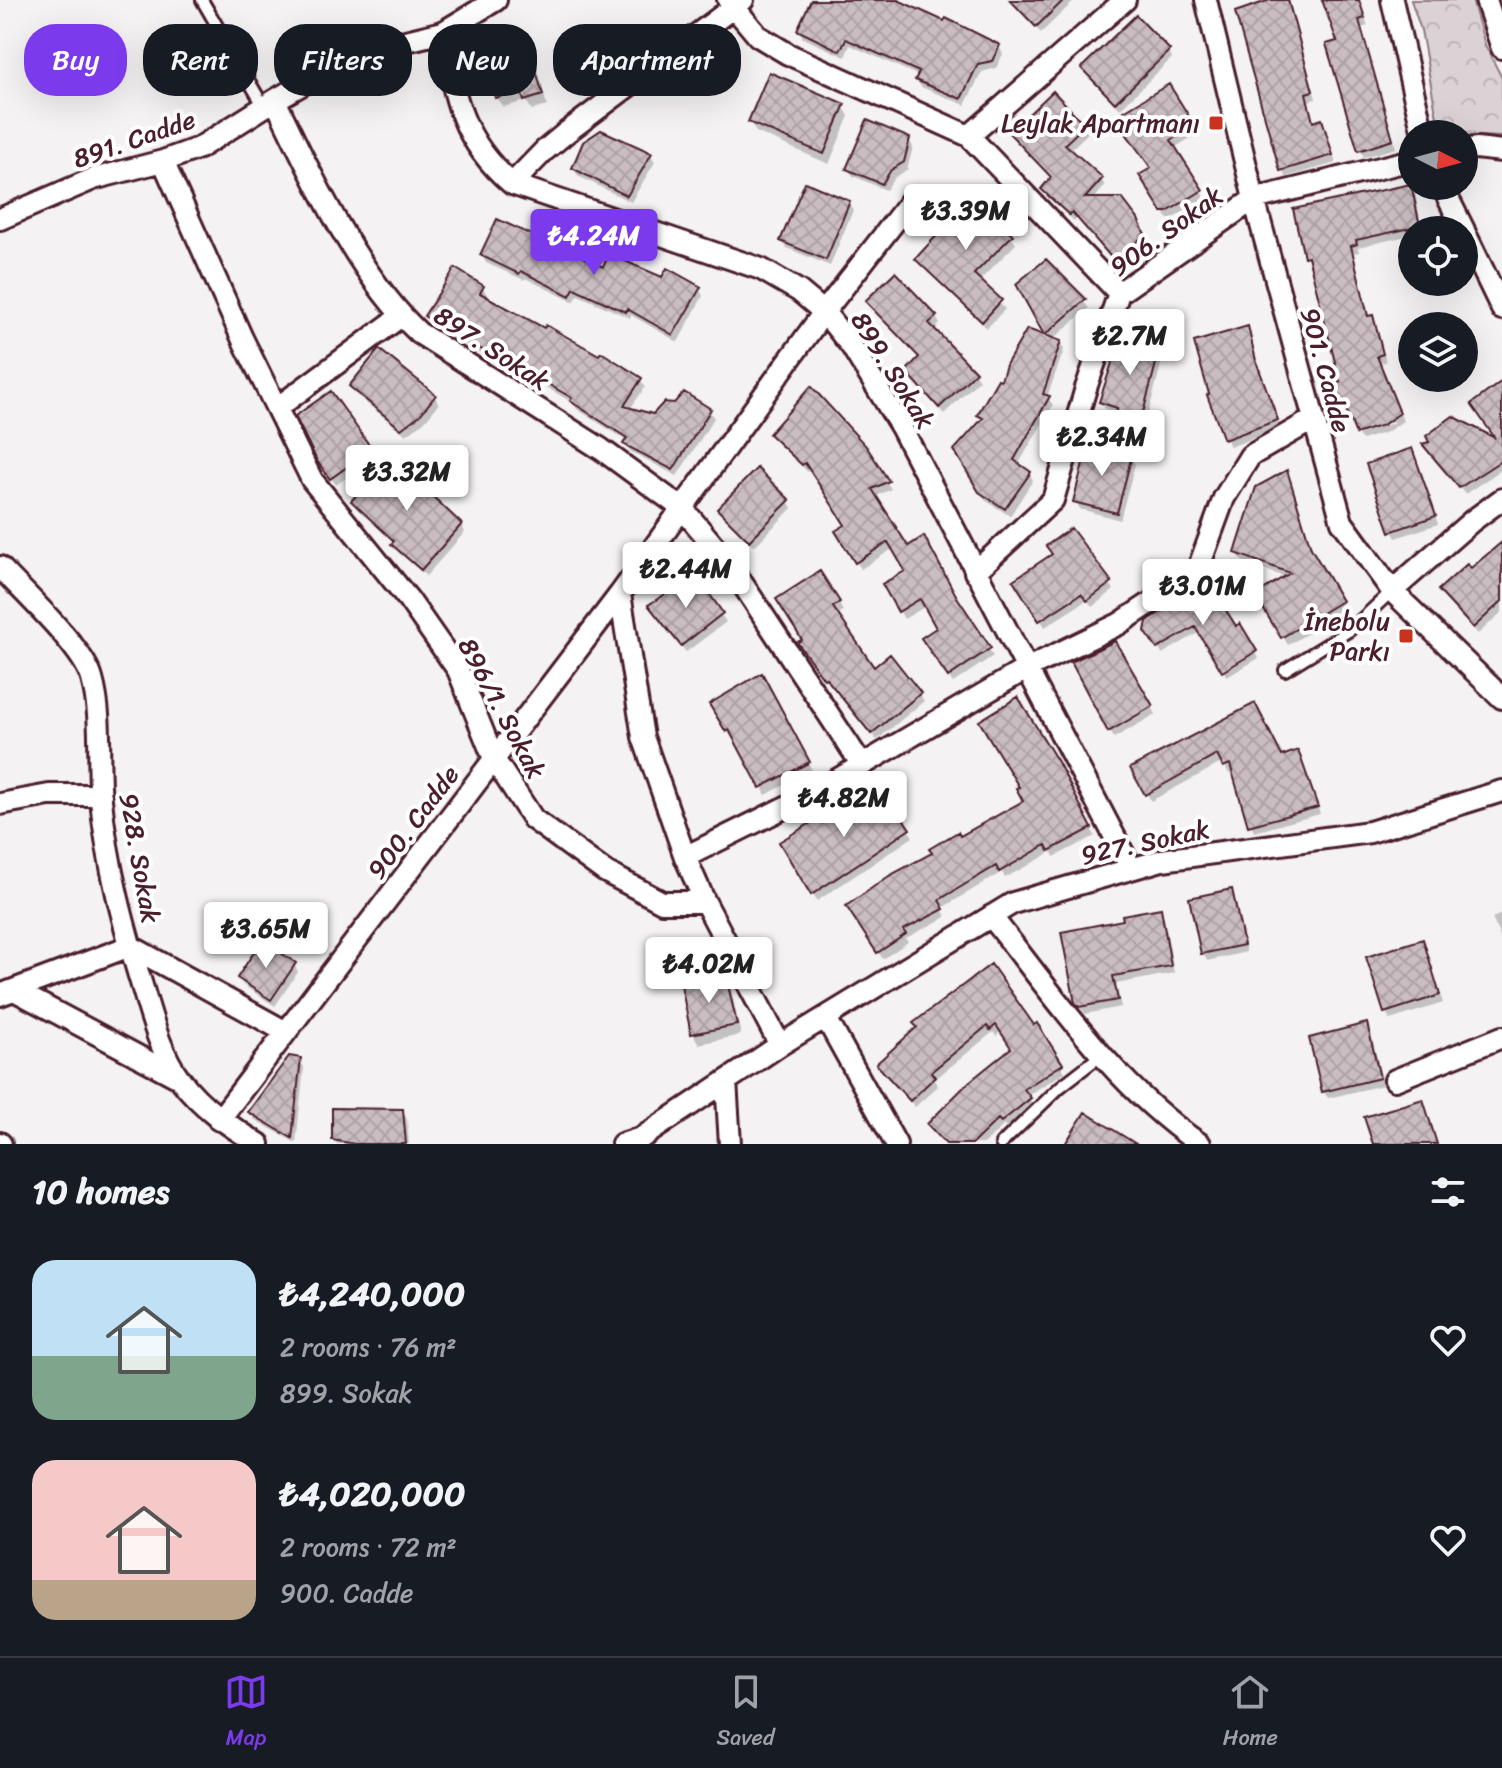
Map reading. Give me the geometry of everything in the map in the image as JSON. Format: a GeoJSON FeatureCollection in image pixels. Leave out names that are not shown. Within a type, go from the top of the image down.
{"type":"FeatureCollection","features":[{"type":"Feature","properties":{"kind":"street","name":"891. Cadde"},"geometry":{"type":"LineString","coordinates":[[456,24],[495,0]]}},
{"type":"Feature","properties":{"kind":"street"},"geometry":{"type":"LineString","coordinates":[[969,136],[1125,0]]}},
{"type":"Feature","properties":{"kind":"street","name":"901. Cadde"},"geometry":{"type":"LineString","coordinates":[[1206,0],[1254,199],[1342,522],[1392,591],[1502,698]]}},
{"type":"Feature","properties":{"kind":"street"},"geometry":{"type":"LineString","coordinates":[[1392,0],[1420,120]]}},
{"type":"Feature","properties":{"kind":"street"},"geometry":{"type":"LineString","coordinates":[[1486,0],[1502,48]]}},
{"type":"Feature","properties":{"kind":"street"},"geometry":{"type":"LineString","coordinates":[[512,184],[567,132],[734,3],[758,36],[788,54],[969,136],[1119,293]]}},
{"type":"Feature","properties":{"kind":"street","name":"891. Cadde"},"geometry":{"type":"LineString","coordinates":[[0,219],[93,179],[199,148],[357,53],[428,36]]}},
{"type":"Feature","properties":{"kind":"street","name":"899. Sokak"},"geometry":{"type":"LineString","coordinates":[[454,96],[473,140],[495,169],[512,184],[761,269],[799,291],[824,312],[852,347],[901,427],[1131,868]]}},
{"type":"Feature","properties":{"kind":"street","name":"897. Sokak"},"geometry":{"type":"LineString","coordinates":[[270,104],[315,184],[401,316],[419,333],[601,449],[683,509],[730,565],[862,765]]}},
{"type":"Feature","properties":{"kind":"street"},"geometry":{"type":"LineString","coordinates":[[1478,148],[1502,151]]}},
{"type":"Feature","properties":{"kind":"street","name":"896/1. Sokak"},"geometry":{"type":"LineString","coordinates":[[163,161],[242,338],[312,480],[409,600],[458,670],[494,759],[533,819],[604,871],[662,902],[705,902]]}},
{"type":"Feature","properties":{"kind":"street","name":"906. Sokak"},"geometry":{"type":"LineString","coordinates":[[975,572],[1053,500],[1086,388],[1119,293],[1254,199],[1398,163]]}},
{"type":"Feature","properties":{"kind":"street","name":"900. Cadde"},"geometry":{"type":"LineString","coordinates":[[219,1120],[620,594],[824,312],[913,198]]}},
{"type":"Feature","properties":{"kind":"street"},"geometry":{"type":"LineString","coordinates":[[1478,259],[1502,309]]}},
{"type":"Feature","properties":{"kind":"street"},"geometry":{"type":"LineString","coordinates":[[277,408],[401,316]]}},
{"type":"Feature","properties":{"kind":"street"},"geometry":{"type":"LineString","coordinates":[[685,857],[816,792],[1026,669],[1119,624],[1197,572],[1224,498],[1250,456],[1312,420]]}},
{"type":"Feature","properties":{"kind":"street"},"geometry":{"type":"LineString","coordinates":[[1392,591],[1502,499]]}},
{"type":"Feature","properties":{"kind":"street","name":"928. Sokak"},"geometry":{"type":"LineString","coordinates":[[0,567],[70,644],[92,677],[98,719],[106,844],[130,946],[155,1029],[179,1078],[219,1120],[259,1144]]}},
{"type":"Feature","properties":{"kind":"street"},"geometry":{"type":"LineString","coordinates":[[620,594],[643,737],[685,857],[705,902],[780,1045]]}},
{"type":"Feature","properties":{"kind":"street","name":"927. Sokak"},"geometry":{"type":"LineString","coordinates":[[826,1018],[1013,903],[1162,860],[1370,832],[1502,791]]}},
{"type":"Feature","properties":{"kind":"street"},"geometry":{"type":"LineString","coordinates":[[0,804],[49,795],[101,795]]}},
{"type":"Feature","properties":{"kind":"street"},"geometry":{"type":"LineString","coordinates":[[991,916],[1100,1056],[1165,1120],[1200,1144]]}},
{"type":"Feature","properties":{"kind":"street"},"geometry":{"type":"LineString","coordinates":[[8,993],[130,946],[286,1032]]}},
{"type":"Feature","properties":{"kind":"street"},"geometry":{"type":"LineString","coordinates":[[8,993],[179,1078]]}},
{"type":"Feature","properties":{"kind":"street"},"geometry":{"type":"LineString","coordinates":[[622,1144],[641,1138],[826,1018],[896,1144]]}},
{"type":"Feature","properties":{"kind":"street"},"geometry":{"type":"LineString","coordinates":[[1395,1080],[1502,1037]]}},
{"type":"Feature","properties":{"kind":"street"},"geometry":{"type":"LineString","coordinates":[[726,1081],[730,1144]]}},
{"type":"Feature","properties":{"kind":"lane"},"geometry":{"type":"LineString","coordinates":[[202,0],[270,104]]}},
{"type":"Feature","properties":{"kind":"lane"},"geometry":{"type":"LineString","coordinates":[[1285,670],[1350,630],[1392,591]]}},
{"type":"Feature","properties":{"kind":"lane"},"geometry":{"type":"LineString","coordinates":[[1001,1144],[1060,1087],[1100,1056]]}},
{"type":"Feature","properties":{"kind":"green space"},"geometry":{"type":"Polygon","coordinates":[[[1411,0],[1472,0],[1485,45],[1502,78],[1502,137],[1478,136],[1478,120],[1437,120],[1421,30],[1411,0]]]}},
{"type":"Feature","properties":{"kind":"building"},"geometry":{"type":"Polygon","coordinates":[[[811,0],[898,0],[944,21],[946,18],[1000,45],[992,61],[978,64],[961,99],[915,80],[919,72],[846,39],[840,51],[797,30],[811,0]]]}},
{"type":"Feature","properties":{"kind":"building"},"geometry":{"type":"Polygon","coordinates":[[[1010,0],[1064,0],[1036,27],[1010,0]]]}},
{"type":"Feature","properties":{"kind":"building"},"geometry":{"type":"Polygon","coordinates":[[[1270,0],[1288,0],[1313,91],[1306,93],[1313,122],[1322,119],[1333,155],[1280,171],[1235,12],[1270,0]]]}},
{"type":"Feature","properties":{"kind":"building"},"geometry":{"type":"Polygon","coordinates":[[[1322,0],[1359,0],[1365,18],[1359,20],[1393,140],[1358,151],[1326,44],[1337,41],[1322,0]]]}},
{"type":"Feature","properties":{"kind":"building"},"geometry":{"type":"Polygon","coordinates":[[[1136,15],[1170,50],[1115,103],[1081,68],[1136,15]]]}},
{"type":"Feature","properties":{"kind":"building"},"geometry":{"type":"Polygon","coordinates":[[[769,72],[845,104],[824,154],[748,122],[769,72]]]}},
{"type":"Feature","properties":{"kind":"building"},"geometry":{"type":"Polygon","coordinates":[[[537,74],[543,95],[524,101],[522,96],[537,96],[537,74]]]}},
{"type":"Feature","properties":{"kind":"building"},"geometry":{"type":"Polygon","coordinates":[[[1169,84],[1195,126],[1171,140],[1203,190],[1162,212],[1139,175],[1151,168],[1114,117],[1169,84]]]}},
{"type":"Feature","properties":{"kind":"building"},"geometry":{"type":"Polygon","coordinates":[[[1053,91],[1085,125],[1065,144],[1103,178],[1085,198],[1122,198],[1145,234],[1116,263],[1072,212],[1069,215],[1041,189],[1051,177],[1009,133],[1053,91]]]}},
{"type":"Feature","properties":{"kind":"building"},"geometry":{"type":"Polygon","coordinates":[[[867,120],[910,138],[904,162],[891,170],[882,184],[846,169],[867,120]]]}},
{"type":"Feature","properties":{"kind":"building"},"geometry":{"type":"Polygon","coordinates":[[[601,130],[652,153],[627,196],[572,168],[583,142],[601,130]]]}},
{"type":"Feature","properties":{"kind":"building"},"geometry":{"type":"Polygon","coordinates":[[[805,182],[850,201],[826,260],[780,241],[805,182]]]}},
{"type":"Feature","properties":{"kind":"building"},"geometry":{"type":"Polygon","coordinates":[[[964,186],[1013,235],[974,274],[1002,300],[982,322],[915,259],[952,219],[942,209],[964,186]]]}},
{"type":"Feature","properties":{"kind":"building"},"geometry":{"type":"Polygon","coordinates":[[[1398,187],[1398,200],[1414,200],[1418,216],[1398,216],[1398,231],[1356,240],[1357,244],[1351,246],[1368,316],[1373,315],[1383,354],[1377,356],[1400,413],[1383,425],[1356,434],[1335,384],[1340,382],[1293,209],[1398,187]]]}},
{"type":"Feature","properties":{"kind":"building"},"geometry":{"type":"Polygon","coordinates":[[[497,219],[603,267],[609,254],[662,277],[667,268],[701,287],[673,335],[627,309],[626,312],[574,288],[570,296],[521,271],[519,274],[480,255],[497,219]]]}},
{"type":"Feature","properties":{"kind":"building"},"geometry":{"type":"Polygon","coordinates":[[[1046,259],[1086,299],[1045,335],[1061,341],[1043,394],[1050,396],[1014,460],[1031,472],[1005,509],[979,492],[954,450],[983,418],[977,415],[998,379],[1001,380],[1027,329],[1044,335],[1016,284],[1046,259]]]}},
{"type":"Feature","properties":{"kind":"building"},"geometry":{"type":"Polygon","coordinates":[[[455,268],[484,286],[480,293],[599,355],[601,352],[642,378],[624,406],[653,414],[664,402],[674,403],[684,392],[711,409],[673,470],[623,444],[627,438],[570,401],[572,398],[424,316],[455,268]]]}},
{"type":"Feature","properties":{"kind":"building"},"geometry":{"type":"Polygon","coordinates":[[[895,272],[937,316],[929,323],[976,372],[939,408],[906,371],[919,357],[865,301],[895,272]]]}},
{"type":"Feature","properties":{"kind":"building"},"geometry":{"type":"Polygon","coordinates":[[[1125,324],[1138,328],[1137,334],[1150,340],[1146,346],[1159,352],[1139,428],[1117,418],[1117,408],[1099,402],[1125,324]]]}},
{"type":"Feature","properties":{"kind":"building"},"geometry":{"type":"Polygon","coordinates":[[[1248,326],[1256,361],[1278,420],[1224,440],[1207,395],[1194,342],[1248,326]]]}},
{"type":"Feature","properties":{"kind":"building"},"geometry":{"type":"Polygon","coordinates":[[[379,349],[436,395],[420,415],[401,429],[349,386],[379,349]]]}},
{"type":"Feature","properties":{"kind":"building"},"geometry":{"type":"Polygon","coordinates":[[[1502,381],[1502,460],[1459,488],[1422,444],[1429,442],[1426,436],[1453,416],[1495,438],[1471,404],[1502,381]]]}},
{"type":"Feature","properties":{"kind":"building"},"geometry":{"type":"Polygon","coordinates":[[[811,386],[866,446],[889,481],[872,489],[908,546],[924,536],[957,597],[991,648],[948,677],[921,638],[936,628],[920,599],[898,612],[882,584],[905,571],[888,542],[855,563],[835,531],[845,525],[805,463],[802,465],[769,434],[811,386]]]}},
{"type":"Feature","properties":{"kind":"building"},"geometry":{"type":"Polygon","coordinates":[[[331,391],[372,449],[330,479],[317,461],[295,416],[331,391]]]}},
{"type":"Feature","properties":{"kind":"building"},"geometry":{"type":"Polygon","coordinates":[[[1088,444],[1132,455],[1117,513],[1073,502],[1088,444]]]}},
{"type":"Feature","properties":{"kind":"building"},"geometry":{"type":"Polygon","coordinates":[[[1412,448],[1436,516],[1390,532],[1366,464],[1412,448]]]}},
{"type":"Feature","properties":{"kind":"building"},"geometry":{"type":"Polygon","coordinates":[[[391,457],[462,524],[421,570],[391,544],[394,541],[351,501],[391,457]]]}},
{"type":"Feature","properties":{"kind":"building"},"geometry":{"type":"Polygon","coordinates":[[[757,468],[790,500],[749,541],[717,509],[757,468]]]}},
{"type":"Feature","properties":{"kind":"building"},"geometry":{"type":"Polygon","coordinates":[[[1287,470],[1311,548],[1342,601],[1281,638],[1255,595],[1290,573],[1235,553],[1256,487],[1287,470]]]}},
{"type":"Feature","properties":{"kind":"building"},"geometry":{"type":"Polygon","coordinates":[[[1071,528],[1112,582],[1087,601],[1081,594],[1039,621],[1013,580],[1052,554],[1046,546],[1071,528]]]}},
{"type":"Feature","properties":{"kind":"building"},"geometry":{"type":"Polygon","coordinates":[[[1502,542],[1502,601],[1473,628],[1438,590],[1467,564],[1471,568],[1502,542]]]}},
{"type":"Feature","properties":{"kind":"building"},"geometry":{"type":"Polygon","coordinates":[[[820,571],[840,602],[833,607],[874,667],[890,654],[921,693],[871,734],[797,642],[802,640],[776,599],[820,571]]]}},
{"type":"Feature","properties":{"kind":"building"},"geometry":{"type":"Polygon","coordinates":[[[696,575],[723,613],[681,646],[648,605],[696,575]]]}},
{"type":"Feature","properties":{"kind":"building"},"geometry":{"type":"Polygon","coordinates":[[[1212,588],[1236,626],[1240,623],[1257,651],[1222,672],[1195,627],[1157,649],[1145,631],[1147,621],[1196,589],[1212,588]]]}},
{"type":"Feature","properties":{"kind":"building"},"geometry":{"type":"Polygon","coordinates":[[[1115,641],[1153,706],[1108,732],[1071,662],[1115,641]]]}},
{"type":"Feature","properties":{"kind":"building"},"geometry":{"type":"Polygon","coordinates":[[[762,673],[810,762],[760,788],[729,730],[726,732],[709,704],[762,673]]]}},
{"type":"Feature","properties":{"kind":"building"},"geometry":{"type":"Polygon","coordinates":[[[1018,697],[1058,762],[1092,828],[1049,851],[1046,845],[999,872],[996,866],[939,900],[944,909],[903,930],[906,934],[877,953],[846,906],[889,876],[932,853],[929,849],[958,832],[960,836],[1023,801],[1016,788],[1019,787],[979,721],[1018,697]]]}},
{"type":"Feature","properties":{"kind":"building"},"geometry":{"type":"Polygon","coordinates":[[[1255,703],[1282,756],[1298,750],[1318,807],[1248,826],[1230,764],[1223,767],[1217,755],[1145,795],[1130,768],[1255,703]]]}},
{"type":"Feature","properties":{"kind":"building"},"geometry":{"type":"Polygon","coordinates":[[[880,784],[910,829],[811,895],[779,842],[819,818],[822,823],[880,784]]]}},
{"type":"Feature","properties":{"kind":"building"},"geometry":{"type":"Polygon","coordinates":[[[1232,889],[1244,945],[1201,954],[1189,898],[1232,889]]]}},
{"type":"Feature","properties":{"kind":"building"},"geometry":{"type":"Polygon","coordinates":[[[1161,908],[1171,966],[1113,976],[1118,1000],[1079,1007],[1075,1003],[1061,932],[1123,920],[1122,915],[1161,908]]]}},
{"type":"Feature","properties":{"kind":"building"},"geometry":{"type":"Polygon","coordinates":[[[1423,939],[1440,995],[1384,1013],[1366,957],[1423,939]]]}},
{"type":"Feature","properties":{"kind":"building"},"geometry":{"type":"Polygon","coordinates":[[[262,940],[296,963],[271,1000],[237,978],[262,940]]]}},
{"type":"Feature","properties":{"kind":"building"},"geometry":{"type":"Polygon","coordinates":[[[991,964],[1034,1025],[1037,1023],[1063,1064],[1024,1089],[1031,1098],[1001,1122],[998,1119],[972,1144],[946,1144],[927,1124],[969,1082],[1011,1048],[996,1025],[990,1030],[987,1026],[931,1072],[935,1077],[910,1101],[876,1064],[917,1027],[913,1023],[991,964]]]}},
{"type":"Feature","properties":{"kind":"building"},"geometry":{"type":"Polygon","coordinates":[[[726,976],[737,1025],[691,1034],[681,985],[726,976]]]}},
{"type":"Feature","properties":{"kind":"building"},"geometry":{"type":"Polygon","coordinates":[[[1367,1023],[1380,1078],[1322,1092],[1309,1038],[1367,1023]]]}},
{"type":"Feature","properties":{"kind":"building"},"geometry":{"type":"Polygon","coordinates":[[[289,1056],[301,1058],[292,1138],[248,1112],[289,1056]]]}},
{"type":"Feature","properties":{"kind":"building"},"geometry":{"type":"Polygon","coordinates":[[[1423,1099],[1437,1144],[1373,1144],[1364,1117],[1423,1099]]]}},
{"type":"Feature","properties":{"kind":"building"},"geometry":{"type":"Polygon","coordinates":[[[332,1108],[403,1109],[406,1144],[355,1144],[332,1140],[332,1108]]]}},
{"type":"Feature","properties":{"kind":"building"},"geometry":{"type":"Polygon","coordinates":[[[1085,1112],[1136,1144],[1065,1144],[1085,1112]]]}},
{"type":"Feature","properties":{"kind":"place","name":"Leylak Apartmanı"},"geometry":{"type":"Point","coordinates":[1216,123]}},
{"type":"Feature","properties":{"kind":"place","name":"İnebolu Parkı"},"geometry":{"type":"Point","coordinates":[1406,636]}}]}
